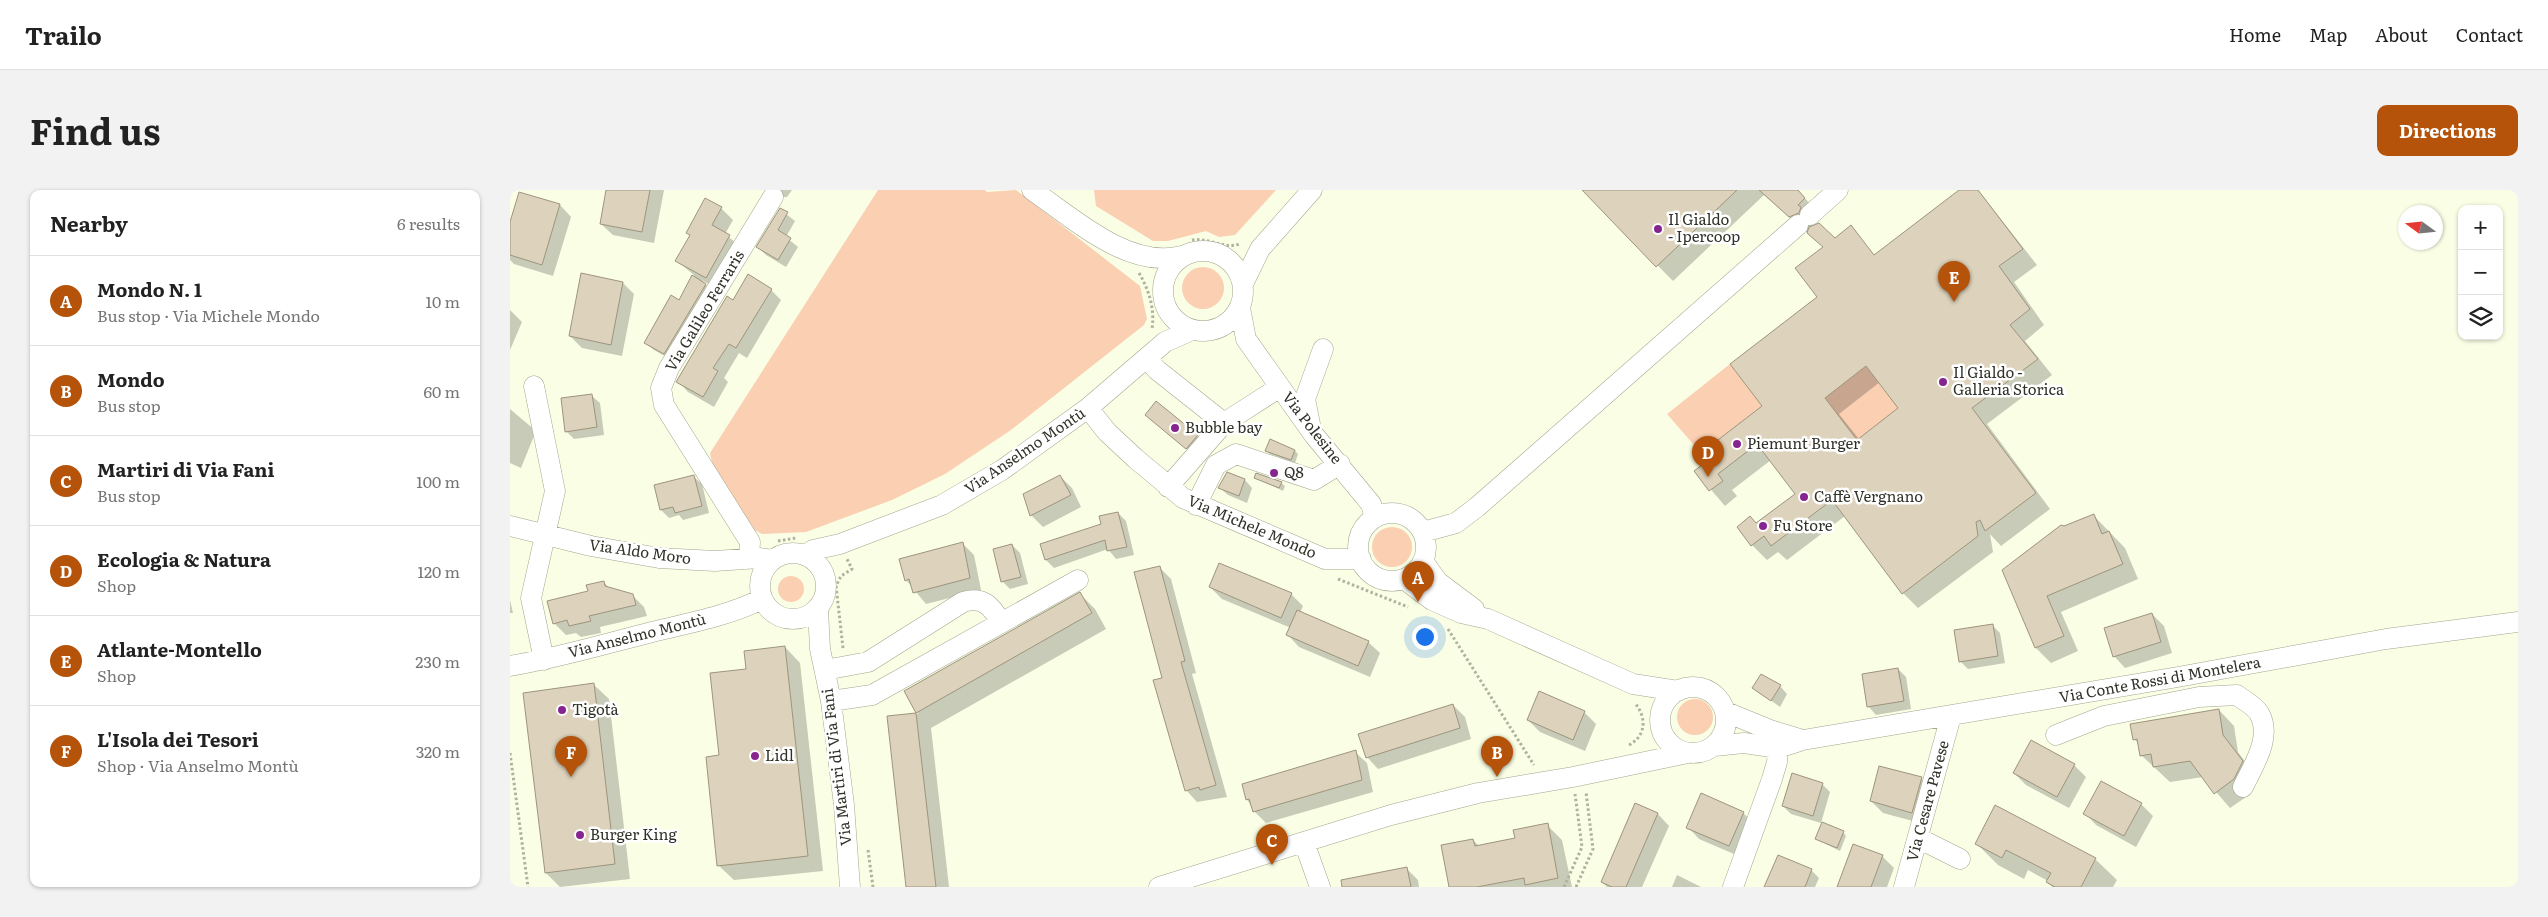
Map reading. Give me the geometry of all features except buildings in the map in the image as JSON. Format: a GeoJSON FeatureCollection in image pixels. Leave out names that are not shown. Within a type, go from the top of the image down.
{"type":"FeatureCollection","features":[{"type":"Feature","properties":{"kind":"street"},"geometry":{"type":"LineString","coordinates":[[1032,190],[1140,262],[1163,283]]}},
{"type":"Feature","properties":{"kind":"street"},"geometry":{"type":"LineString","coordinates":[[1226,258],[1240,257],[1312,190]]}},
{"type":"Feature","properties":{"kind":"street"},"geometry":{"type":"LineString","coordinates":[[1423,532],[1456,523],[1477,507],[1838,190]]}},
{"type":"Feature","properties":{"kind":"street","name":"Via Galileo Ferraris"},"geometry":{"type":"LineString","coordinates":[[742,558],[750,542],[664,405],[661,388],[669,368],[773,197]]}},
{"type":"Feature","properties":{"kind":"street"},"geometry":{"type":"LineString","coordinates":[[1167,311],[1178,323],[1192,330],[1213,330],[1230,322],[1240,308],[1243,284],[1253,243]]}},
{"type":"Feature","properties":{"kind":"street"},"geometry":{"type":"LineString","coordinates":[[1140,262],[1167,260],[1183,249],[1209,251],[1226,258],[1236,269],[1243,284]]}},
{"type":"Feature","properties":{"kind":"street"},"geometry":{"type":"LineString","coordinates":[[1158,336],[1169,324],[1162,293],[1163,283],[1170,268],[1183,249]]}},
{"type":"Feature","properties":{"kind":"street","name":"Via Polesine"},"geometry":{"type":"LineString","coordinates":[[1240,308],[1246,339],[1314,435],[1340,464],[1370,504],[1375,518]]}},
{"type":"Feature","properties":{"kind":"street","name":"Via Polesine"},"geometry":{"type":"LineString","coordinates":[[1223,326],[1246,339]]}},
{"type":"Feature","properties":{"kind":"street","name":"Via Anselmo Montù"},"geometry":{"type":"LineString","coordinates":[[806,556],[813,550],[840,544],[942,506],[1002,470],[1088,408],[1148,359],[1158,336],[1192,330]]}},
{"type":"Feature","properties":{"kind":"street"},"geometry":{"type":"LineString","coordinates":[[1314,435],[1305,399],[1323,349]]}},
{"type":"Feature","properties":{"kind":"street"},"geometry":{"type":"LineString","coordinates":[[1148,359],[1157,370],[1224,423]]}},
{"type":"Feature","properties":{"kind":"street"},"geometry":{"type":"LineString","coordinates":[[534,386],[555,491],[531,598],[544,660]]}},
{"type":"Feature","properties":{"kind":"street"},"geometry":{"type":"LineString","coordinates":[[1168,487],[1224,423],[1280,387]]}},
{"type":"Feature","properties":{"kind":"street","name":"Via Michele Mondo"},"geometry":{"type":"LineString","coordinates":[[1088,408],[1107,432],[1168,487],[1196,505],[1325,559],[1361,559]]}},
{"type":"Feature","properties":{"kind":"street"},"geometry":{"type":"LineString","coordinates":[[1196,505],[1216,465],[1236,454],[1314,480],[1340,464]]}},
{"type":"Feature","properties":{"kind":"street"},"geometry":{"type":"LineString","coordinates":[[1397,514],[1412,520],[1423,532],[1426,551],[1423,561],[1412,575],[1404,579],[1394,581],[1378,578],[1366,568],[1361,559],[1360,540],[1363,531],[1375,518],[1397,514]]}},
{"type":"Feature","properties":{"kind":"street","name":"Via Aldo Moro"},"geometry":{"type":"LineString","coordinates":[[510,526],[658,558],[715,561],[742,558]]}},
{"type":"Feature","properties":{"kind":"street"},"geometry":{"type":"LineString","coordinates":[[824,574],[840,544]]}},
{"type":"Feature","properties":{"kind":"street"},"geometry":{"type":"LineString","coordinates":[[785,554],[806,556],[817,563],[824,574],[826,592],[818,609],[811,614],[795,620],[778,616],[771,612],[762,599],[760,588],[766,569],[785,554]]}},
{"type":"Feature","properties":{"kind":"street"},"geometry":{"type":"LineString","coordinates":[[742,558],[766,569]]}},
{"type":"Feature","properties":{"kind":"street"},"geometry":{"type":"LineString","coordinates":[[1423,561],[1438,582],[1488,619],[1633,692],[1660,720],[1669,742],[1688,753]]}},
{"type":"Feature","properties":{"kind":"street"},"geometry":{"type":"LineString","coordinates":[[1404,579],[1432,600],[1461,613],[1488,619]]}},
{"type":"Feature","properties":{"kind":"street"},"geometry":{"type":"LineString","coordinates":[[831,701],[872,695],[1078,580]]}},
{"type":"Feature","properties":{"kind":"street","name":"Via Anselmo Montù"},"geometry":{"type":"LineString","coordinates":[[510,666],[544,660],[748,607],[762,599]]}},
{"type":"Feature","properties":{"kind":"street"},"geometry":{"type":"LineString","coordinates":[[825,670],[868,662],[963,602],[973,599],[988,604],[1002,623]]}},
{"type":"Feature","properties":{"kind":"street","name":"Via Martiri di Via Fani"},"geometry":{"type":"LineString","coordinates":[[818,609],[820,649],[831,701],[844,805],[850,887]]}},
{"type":"Feature","properties":{"kind":"street","name":"Via Martiri di Via Fani"},"geometry":{"type":"LineString","coordinates":[[795,620],[820,649]]}},
{"type":"Feature","properties":{"kind":"street","name":"Via Conte Rossi di Montelera"},"geometry":{"type":"LineString","coordinates":[[1714,746],[1744,743],[1778,748],[1803,740],[2099,691],[2386,639],[2518,622]]}},
{"type":"Feature","properties":{"kind":"street"},"geometry":{"type":"LineString","coordinates":[[1624,756],[1697,753],[1714,746],[1725,731],[1726,712],[1721,702],[1704,689],[1694,687],[1678,691],[1633,692]]}},
{"type":"Feature","properties":{"kind":"street"},"geometry":{"type":"LineString","coordinates":[[1159,887],[1202,880],[1304,842],[1411,810],[1478,793],[1543,781],[1624,756],[1651,740],[1666,702],[1678,691]]}},
{"type":"Feature","properties":{"kind":"street"},"geometry":{"type":"LineString","coordinates":[[2099,691],[2104,716]]}},
{"type":"Feature","properties":{"kind":"street"},"geometry":{"type":"LineString","coordinates":[[2056,735],[2104,716],[2199,697],[2237,695],[2259,712],[2264,733],[2261,752],[2243,786]]}},
{"type":"Feature","properties":{"kind":"street","name":"Via Conte Rossi di Montelera"},"geometry":{"type":"LineString","coordinates":[[1726,712],[1770,730],[1803,740]]}},
{"type":"Feature","properties":{"kind":"street","name":"Via Cesare Pavese"},"geometry":{"type":"LineString","coordinates":[[1904,887],[1951,716]]}},
{"type":"Feature","properties":{"kind":"street"},"geometry":{"type":"LineString","coordinates":[[1732,887],[1772,779],[1777,762],[1778,748]]}},
{"type":"Feature","properties":{"kind":"street"},"geometry":{"type":"LineString","coordinates":[[1918,838],[1960,860]]}},
{"type":"Feature","properties":{"kind":"street"},"geometry":{"type":"LineString","coordinates":[[1304,842],[1320,887]]}},
{"type":"Feature","properties":{"kind":"path"},"geometry":{"type":"LineString","coordinates":[[1183,249],[1202,238],[1227,246],[1253,243]]}},
{"type":"Feature","properties":{"kind":"path"},"geometry":{"type":"LineString","coordinates":[[1140,262],[1158,336]]}},
{"type":"Feature","properties":{"kind":"path"},"geometry":{"type":"LineString","coordinates":[[1330,575],[1410,608]]}},
{"type":"Feature","properties":{"kind":"path"},"geometry":{"type":"LineString","coordinates":[[1455,627],[1446,623],[1543,781]]}},
{"type":"Feature","properties":{"kind":"path"},"geometry":{"type":"LineString","coordinates":[[1624,756],[1630,745],[1640,736],[1644,724],[1633,692]]}},
{"type":"Feature","properties":{"kind":"path"},"geometry":{"type":"LineString","coordinates":[[510,753],[528,887]]}},
{"type":"Feature","properties":{"kind":"path"},"geometry":{"type":"LineString","coordinates":[[1564,887],[1582,847],[1575,788]]}},
{"type":"Feature","properties":{"kind":"path"},"geometry":{"type":"LineString","coordinates":[[1576,887],[1593,849],[1585,789]]}},
{"type":"Feature","properties":{"kind":"shaded area"},"geometry":{"type":"Polygon","coordinates":[[[878,190],[985,190],[987,192],[1016,190],[1140,286],[1147,319],[1144,325],[1011,430],[945,474],[892,500],[806,532],[762,534],[749,527],[714,472],[710,453],[878,190]]]}},
{"type":"Feature","properties":{"kind":"shaded area"},"geometry":{"type":"Polygon","coordinates":[[[1094,190],[1276,190],[1235,235],[1219,237],[1206,231],[1168,241],[1153,241],[1096,206],[1094,190]]]}},
{"type":"Feature","properties":{"kind":"shaded area"},"geometry":{"type":"Polygon","coordinates":[[[1203,267],[1218,273],[1224,288],[1218,303],[1203,309],[1188,303],[1182,288],[1188,273],[1203,267]]]}},
{"type":"Feature","properties":{"kind":"shaded area"},"geometry":{"type":"Polygon","coordinates":[[[1730,364],[1762,406],[1701,453],[1667,414],[1730,364]]]}},
{"type":"Feature","properties":{"kind":"shaded area"},"geometry":{"type":"Polygon","coordinates":[[[1866,366],[1898,408],[1857,440],[1825,398],[1866,366]]]}},
{"type":"Feature","properties":{"kind":"shaded area"},"geometry":{"type":"Polygon","coordinates":[[[1388,527],[1396,527],[1403,530],[1409,536],[1412,547],[1409,558],[1403,564],[1396,567],[1388,567],[1381,564],[1375,558],[1372,551],[1372,543],[1375,536],[1381,530],[1388,527]]]}},
{"type":"Feature","properties":{"kind":"shaded area"},"geometry":{"type":"Polygon","coordinates":[[[791,576],[800,580],[804,589],[800,598],[791,602],[782,598],[778,589],[782,580],[791,576]]]}},
{"type":"Feature","properties":{"kind":"shaded area"},"geometry":{"type":"Polygon","coordinates":[[[1695,699],[1702,700],[1708,704],[1712,710],[1712,724],[1708,730],[1702,734],[1695,735],[1688,734],[1682,730],[1678,724],[1677,717],[1678,710],[1682,704],[1688,700],[1695,699]]]}},
{"type":"Feature","properties":{"kind":"place","name":"Il Gialdo - Ipercoop"},"geometry":{"type":"Point","coordinates":[1658,229]}},
{"type":"Feature","properties":{"kind":"place","name":"Atlante-Montello"},"geometry":{"type":"Point","coordinates":[1954,302]}},
{"type":"Feature","properties":{"kind":"place","name":"Il Gialdo - Galleria Storica"},"geometry":{"type":"Point","coordinates":[1943,382]}},
{"type":"Feature","properties":{"kind":"place","name":"Bubble bay"},"geometry":{"type":"Point","coordinates":[1175,428]}},
{"type":"Feature","properties":{"kind":"place","name":"Piemunt Burger"},"geometry":{"type":"Point","coordinates":[1737,444]}},
{"type":"Feature","properties":{"kind":"place","name":"Q8"},"geometry":{"type":"Point","coordinates":[1274,473]}},
{"type":"Feature","properties":{"kind":"place","name":"Ecologia & Natura"},"geometry":{"type":"Point","coordinates":[1708,477]}},
{"type":"Feature","properties":{"kind":"place","name":"Caffè Vergnano"},"geometry":{"type":"Point","coordinates":[1804,497]}},
{"type":"Feature","properties":{"kind":"place","name":"Fu Store"},"geometry":{"type":"Point","coordinates":[1763,526]}},
{"type":"Feature","properties":{"kind":"place","name":"Mondo N. 1"},"geometry":{"type":"Point","coordinates":[1418,602]}},
{"type":"Feature","properties":{"kind":"place","name":"Tigotà"},"geometry":{"type":"Point","coordinates":[562,710]}},
{"type":"Feature","properties":{"kind":"place","name":"Lidl"},"geometry":{"type":"Point","coordinates":[755,756]}},
{"type":"Feature","properties":{"kind":"place","name":"L'Isola dei Tesori"},"geometry":{"type":"Point","coordinates":[571,777]}},
{"type":"Feature","properties":{"kind":"place","name":"Mondo"},"geometry":{"type":"Point","coordinates":[1497,777]}},
{"type":"Feature","properties":{"kind":"place","name":"Burger King"},"geometry":{"type":"Point","coordinates":[580,835]}},
{"type":"Feature","properties":{"kind":"place","name":"Martiri di Via Fani"},"geometry":{"type":"Point","coordinates":[1272,865]}}]}
